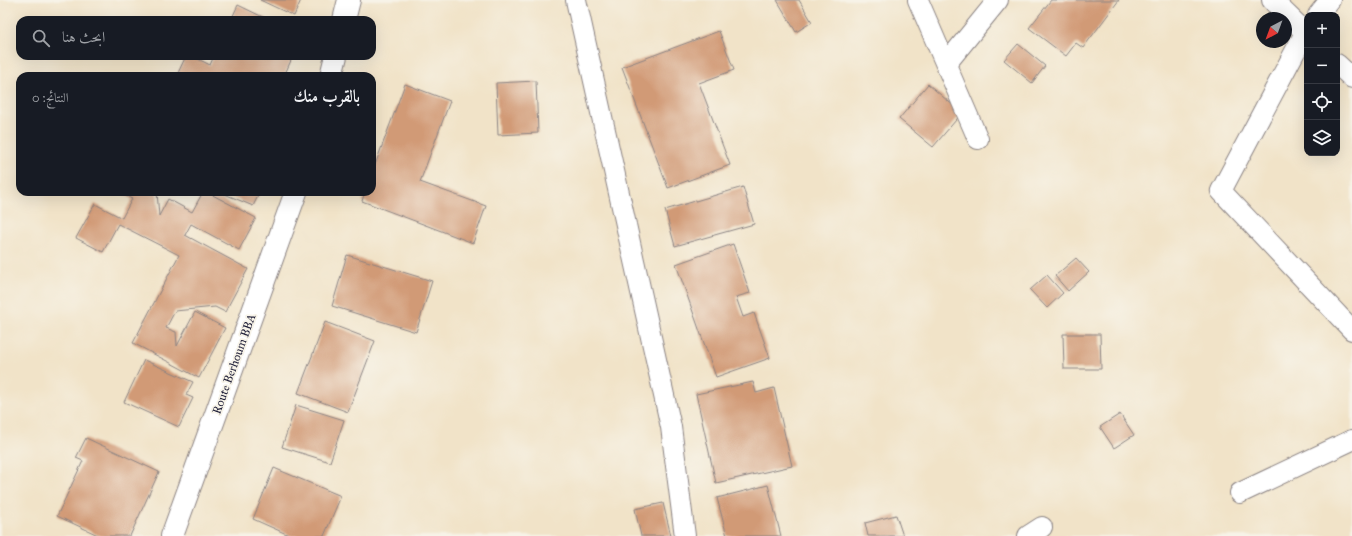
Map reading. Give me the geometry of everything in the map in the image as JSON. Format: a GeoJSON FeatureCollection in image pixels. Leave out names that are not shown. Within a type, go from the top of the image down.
{"type":"FeatureCollection","features":[{"type":"Feature","properties":{"kind":"main road"},"geometry":{"type":"LineString","coordinates":[[345,16],[349,0]]}},
{"type":"Feature","properties":{"kind":"main road"},"geometry":{"type":"LineString","coordinates":[[332,72],[335,60]]}},
{"type":"Feature","properties":{"kind":"main road","name":"Route Berhoum BBA"},"geometry":{"type":"LineString","coordinates":[[172,536],[295,196]]}},
{"type":"Feature","properties":{"kind":"street"},"geometry":{"type":"LineString","coordinates":[[576,0],[671,427],[685,536]]}},
{"type":"Feature","properties":{"kind":"street"},"geometry":{"type":"LineString","coordinates":[[918,0],[978,139]]}},
{"type":"Feature","properties":{"kind":"street"},"geometry":{"type":"LineString","coordinates":[[946,64],[998,0]]}},
{"type":"Feature","properties":{"kind":"street"},"geometry":{"type":"LineString","coordinates":[[1272,0],[1304,30]]}},
{"type":"Feature","properties":{"kind":"street"},"geometry":{"type":"LineString","coordinates":[[1320,12],[1330,0]]}},
{"type":"Feature","properties":{"kind":"street"},"geometry":{"type":"LineString","coordinates":[[1304,36],[1221,191],[1352,330]]}},
{"type":"Feature","properties":{"kind":"street"},"geometry":{"type":"LineString","coordinates":[[1340,67],[1352,78]]}},
{"type":"Feature","properties":{"kind":"street"},"geometry":{"type":"LineString","coordinates":[[1240,493],[1352,440]]}},
{"type":"Feature","properties":{"kind":"building"},"geometry":{"type":"Polygon","coordinates":[[[260,0],[301,0],[294,16],[260,0]]]}},
{"type":"Feature","properties":{"kind":"building"},"geometry":{"type":"Polygon","coordinates":[[[777,0],[799,0],[812,22],[796,32],[777,0]]]}},
{"type":"Feature","properties":{"kind":"building"},"geometry":{"type":"Polygon","coordinates":[[[1051,0],[1119,0],[1083,48],[1076,43],[1066,56],[1029,28],[1051,0]]]}},
{"type":"Feature","properties":{"kind":"building"},"geometry":{"type":"Polygon","coordinates":[[[238,5],[261,16],[233,16],[238,5]]]}},
{"type":"Feature","properties":{"kind":"building"},"geometry":{"type":"Polygon","coordinates":[[[719,31],[734,70],[699,83],[730,165],[668,188],[622,67],[719,31]]]}},
{"type":"Feature","properties":{"kind":"building"},"geometry":{"type":"Polygon","coordinates":[[[1018,44],[1045,66],[1032,83],[1004,60],[1018,44]]]}},
{"type":"Feature","properties":{"kind":"building"},"geometry":{"type":"Polygon","coordinates":[[[184,60],[200,60],[210,65],[212,60],[291,60],[286,72],[178,72],[184,60]]]}},
{"type":"Feature","properties":{"kind":"building"},"geometry":{"type":"Polygon","coordinates":[[[536,81],[538,133],[498,135],[496,83],[536,81]]]}},
{"type":"Feature","properties":{"kind":"building"},"geometry":{"type":"Polygon","coordinates":[[[405,84],[450,101],[420,182],[486,206],[473,243],[362,201],[364,196],[376,196],[376,162],[405,84]]]}},
{"type":"Feature","properties":{"kind":"building"},"geometry":{"type":"Polygon","coordinates":[[[928,84],[962,113],[933,147],[899,119],[928,84]]]}},
{"type":"Feature","properties":{"kind":"building"},"geometry":{"type":"Polygon","coordinates":[[[743,187],[754,224],[675,246],[665,210],[743,187]]]}},
{"type":"Feature","properties":{"kind":"building"},"geometry":{"type":"Polygon","coordinates":[[[126,196],[157,196],[159,216],[168,199],[192,212],[201,196],[215,196],[256,218],[239,250],[191,224],[185,235],[248,269],[225,312],[215,307],[175,311],[166,328],[176,332],[177,346],[195,312],[225,328],[199,378],[133,343],[179,255],[118,224],[103,252],[76,238],[95,204],[122,218],[132,199],[126,196]]]}},
{"type":"Feature","properties":{"kind":"building"},"geometry":{"type":"Polygon","coordinates":[[[229,196],[258,196],[253,206],[229,196]]]}},
{"type":"Feature","properties":{"kind":"building"},"geometry":{"type":"Polygon","coordinates":[[[733,244],[750,293],[736,297],[743,317],[754,313],[770,358],[716,377],[676,264],[733,244]]]}},
{"type":"Feature","properties":{"kind":"building"},"geometry":{"type":"Polygon","coordinates":[[[347,255],[432,281],[416,332],[332,306],[347,255]]]}},
{"type":"Feature","properties":{"kind":"building"},"geometry":{"type":"Polygon","coordinates":[[[1076,258],[1089,272],[1068,291],[1055,276],[1076,258]]]}},
{"type":"Feature","properties":{"kind":"building"},"geometry":{"type":"Polygon","coordinates":[[[1047,275],[1063,293],[1047,308],[1030,290],[1047,275]]]}},
{"type":"Feature","properties":{"kind":"building"},"geometry":{"type":"Polygon","coordinates":[[[325,322],[375,341],[348,412],[298,393],[325,322]]]}},
{"type":"Feature","properties":{"kind":"building"},"geometry":{"type":"Polygon","coordinates":[[[1063,334],[1100,334],[1101,369],[1064,369],[1063,334]]]}},
{"type":"Feature","properties":{"kind":"building"},"geometry":{"type":"Polygon","coordinates":[[[144,360],[193,382],[186,395],[193,398],[179,427],[124,402],[144,360]]]}},
{"type":"Feature","properties":{"kind":"building"},"geometry":{"type":"Polygon","coordinates":[[[753,382],[756,393],[774,388],[792,466],[716,483],[696,394],[753,382]]]}},
{"type":"Feature","properties":{"kind":"building"},"geometry":{"type":"Polygon","coordinates":[[[296,405],[344,420],[330,462],[282,447],[296,405]]]}},
{"type":"Feature","properties":{"kind":"building"},"geometry":{"type":"Polygon","coordinates":[[[1120,414],[1134,435],[1114,448],[1100,427],[1120,414]]]}},
{"type":"Feature","properties":{"kind":"building"},"geometry":{"type":"Polygon","coordinates":[[[86,438],[159,472],[130,536],[100,536],[57,516],[83,461],[76,458],[86,438]]]}},
{"type":"Feature","properties":{"kind":"building"},"geometry":{"type":"Polygon","coordinates":[[[274,468],[341,496],[324,536],[291,536],[253,519],[274,468]]]}},
{"type":"Feature","properties":{"kind":"building"},"geometry":{"type":"Polygon","coordinates":[[[768,485],[781,536],[727,536],[717,498],[768,485]]]}},
{"type":"Feature","properties":{"kind":"building"},"geometry":{"type":"Polygon","coordinates":[[[663,503],[671,536],[641,536],[635,509],[663,503]]]}},
{"type":"Feature","properties":{"kind":"building"},"geometry":{"type":"Polygon","coordinates":[[[896,515],[903,536],[868,536],[865,523],[896,515]]]}}]}
